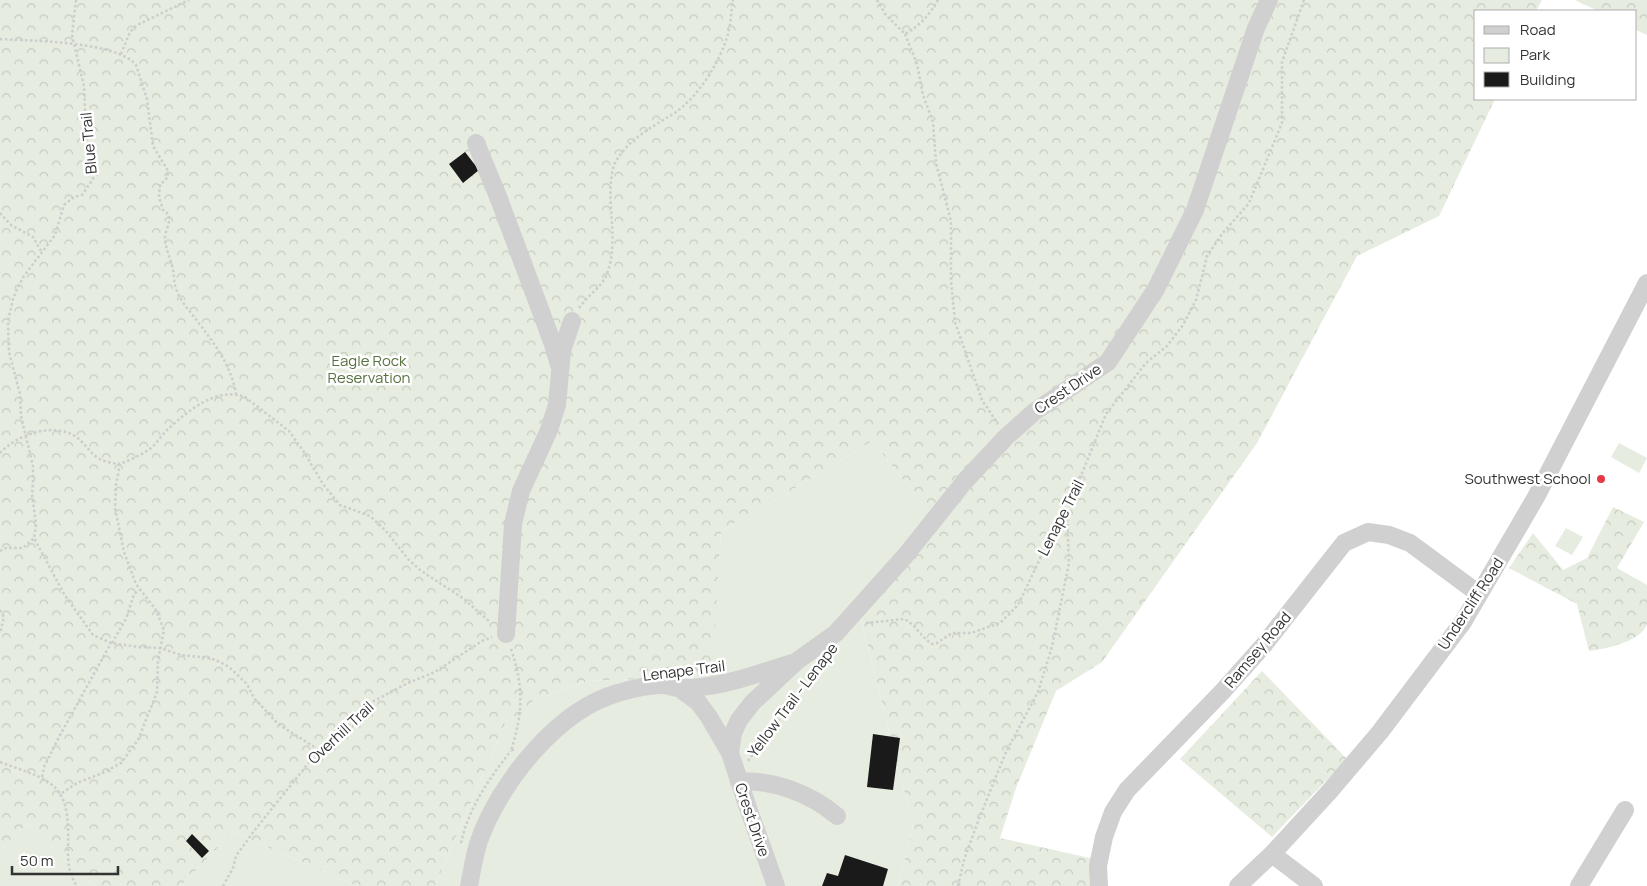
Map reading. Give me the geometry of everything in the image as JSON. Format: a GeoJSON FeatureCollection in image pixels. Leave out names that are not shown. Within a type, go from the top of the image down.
{"type":"FeatureCollection","features":[{"type":"Feature","properties":{"kind":"street","name":"Crest Drive"},"geometry":{"type":"LineString","coordinates":[[730,753],[733,732],[739,720],[754,702],[797,661],[815,649],[842,626],[905,556],[966,481],[1006,437],[1034,412],[1108,362],[1156,289],[1195,210],[1256,28],[1270,0]]}},
{"type":"Feature","properties":{"kind":"street"},"geometry":{"type":"LineString","coordinates":[[476,143],[553,344],[561,373]]}},
{"type":"Feature","properties":{"kind":"street","name":"Undercliff Road"},"geometry":{"type":"LineString","coordinates":[[1238,886],[1272,854],[1329,792],[1380,732],[1463,622],[1536,497],[1647,283]]}},
{"type":"Feature","properties":{"kind":"street"},"geometry":{"type":"LineString","coordinates":[[506,634],[513,524],[521,491],[552,422],[557,405],[562,351],[572,321]]}},
{"type":"Feature","properties":{"kind":"street","name":"Ramsey Road"},"geometry":{"type":"LineString","coordinates":[[1098,886],[1098,866],[1104,837],[1113,812],[1127,790],[1222,692],[1263,646],[1344,543],[1368,532],[1389,535],[1410,543],[1479,594]]}},
{"type":"Feature","properties":{"kind":"street","name":"Crest Drive"},"geometry":{"type":"LineString","coordinates":[[470,886],[479,841],[500,796],[527,757],[560,727],[589,705],[616,693],[646,687],[663,685],[679,688],[717,685],[797,661]]}},
{"type":"Feature","properties":{"kind":"street","name":"Crest Drive"},"geometry":{"type":"LineString","coordinates":[[679,688],[698,702],[709,717],[742,774],[776,886]]}},
{"type":"Feature","properties":{"kind":"street"},"geometry":{"type":"LineString","coordinates":[[742,774],[753,780],[805,795],[824,806],[836,816]]}},
{"type":"Feature","properties":{"kind":"street"},"geometry":{"type":"LineString","coordinates":[[1579,886],[1625,810]]}},
{"type":"Feature","properties":{"kind":"street"},"geometry":{"type":"LineString","coordinates":[[1272,854],[1314,886]]}},
{"type":"Feature","properties":{"kind":"path","name":"Blue Trail"},"geometry":{"type":"LineString","coordinates":[[34,538],[36,525],[32,494],[34,482],[33,466],[21,416],[20,394],[9,352],[8,321],[13,299],[20,283],[55,235],[64,205],[74,197],[82,195],[93,179],[94,160],[86,134],[86,108],[82,75],[72,35],[76,0]]}},
{"type":"Feature","properties":{"kind":"path"},"geometry":{"type":"LineString","coordinates":[[121,54],[130,32],[137,25],[189,0]]}},
{"type":"Feature","properties":{"kind":"path"},"geometry":{"type":"LineString","coordinates":[[572,321],[583,302],[602,282],[610,263],[612,254],[610,202],[614,164],[624,150],[643,132],[674,114],[699,90],[728,35],[733,0]]}},
{"type":"Feature","properties":{"kind":"path"},"geometry":{"type":"LineString","coordinates":[[877,0],[886,14],[905,34],[917,64],[923,95],[933,122],[936,163],[952,221],[951,281],[955,322],[982,400],[1006,437]]}},
{"type":"Feature","properties":{"kind":"path"},"geometry":{"type":"LineString","coordinates":[[905,34],[922,22],[938,0]]}},
{"type":"Feature","properties":{"kind":"path","name":"Lenape Trail"},"geometry":{"type":"LineString","coordinates":[[842,626],[904,619],[909,621],[923,638],[932,644],[937,643],[952,633],[971,633],[1000,623],[1018,605],[1081,479],[1106,414],[1146,363],[1167,346],[1183,325],[1196,300],[1207,256],[1222,234],[1249,203],[1282,123],[1282,62],[1304,0]]}},
{"type":"Feature","properties":{"kind":"path"},"geometry":{"type":"LineString","coordinates":[[0,39],[74,44],[106,50],[121,54],[132,60],[138,69],[147,99],[153,146],[168,176],[160,184],[158,197],[163,210],[167,212],[169,217],[170,223],[165,236],[176,286],[186,306],[216,345],[229,367],[236,394]]}},
{"type":"Feature","properties":{"kind":"path"},"geometry":{"type":"LineString","coordinates":[[0,213],[11,225],[33,237],[42,253]]}},
{"type":"Feature","properties":{"kind":"path"},"geometry":{"type":"LineString","coordinates":[[0,453],[25,435],[43,431],[64,432],[80,440],[99,459],[120,464],[152,447],[167,430],[194,408],[220,394],[236,394],[245,397],[289,431],[323,484],[340,505],[370,516],[420,570],[464,598],[506,634],[515,659],[522,693],[521,714],[511,751],[518,745]]}},
{"type":"Feature","properties":{"kind":"path"},"geometry":{"type":"LineString","coordinates":[[62,793],[77,783],[115,767],[133,748],[157,692],[158,660],[164,630],[161,619],[147,597],[140,590],[124,552],[115,508],[116,485],[120,464]]}},
{"type":"Feature","properties":{"kind":"path"},"geometry":{"type":"LineString","coordinates":[[958,886],[964,860],[998,770],[1038,692],[1046,665],[1069,563],[1066,510]]}},
{"type":"Feature","properties":{"kind":"path"},"geometry":{"type":"LineString","coordinates":[[0,551],[6,548],[23,548],[34,538],[64,594],[93,635],[111,643],[160,648],[181,655],[210,658],[229,667],[247,684],[254,698],[278,724],[319,750]]}},
{"type":"Feature","properties":{"kind":"path"},"geometry":{"type":"LineString","coordinates":[[42,777],[44,767],[59,737],[126,619],[134,594],[140,590]]}},
{"type":"Feature","properties":{"kind":"path"},"geometry":{"type":"LineString","coordinates":[[0,610],[4,617],[0,633]]}},
{"type":"Feature","properties":{"kind":"path","name":"Overhill Trail"},"geometry":{"type":"LineString","coordinates":[[223,886],[233,868],[236,856],[319,750],[353,722],[374,701],[408,683],[435,672],[482,641],[506,634]]}},
{"type":"Feature","properties":{"kind":"path","name":"Yellow Trail - Lenape"},"geometry":{"type":"LineString","coordinates":[[742,774],[820,664]]}},
{"type":"Feature","properties":{"kind":"path"},"geometry":{"type":"LineString","coordinates":[[0,762],[42,777],[62,793],[69,822],[68,867],[77,886]]}},
{"type":"Feature","properties":{"kind":"green space","name":"Eagle Rock Reservation"},"geometry":{"type":"Polygon","coordinates":[[[0,0],[1542,0],[1537,10],[1474,10],[1474,100],[1495,100],[1439,216],[1357,256],[1257,443],[1102,662],[1056,691],[1016,788],[1000,838],[1094,859],[1095,886],[898,886],[913,826],[860,615],[935,519],[872,441],[721,531],[712,677],[587,681],[533,701],[527,711],[506,721],[435,886],[357,886],[233,832],[181,886],[95,886],[27,824],[0,850],[0,0]]]}},
{"type":"Feature","properties":{"kind":"green space"},"geometry":{"type":"Polygon","coordinates":[[[1575,0],[1647,0],[1647,35],[1637,30],[1637,10],[1596,10],[1575,0]]]}},
{"type":"Feature","properties":{"kind":"green space"},"geometry":{"type":"Polygon","coordinates":[[[872,441],[935,519],[860,615],[913,826],[898,886],[435,886],[506,721],[527,711],[533,701],[587,681],[711,677],[721,531],[872,441]]]}},
{"type":"Feature","properties":{"kind":"green space"},"geometry":{"type":"Polygon","coordinates":[[[1619,443],[1647,458],[1639,473],[1611,457],[1619,443]]]}},
{"type":"Feature","properties":{"kind":"green space"},"geometry":{"type":"Polygon","coordinates":[[[1613,507],[1644,522],[1617,568],[1647,585],[1647,624],[1638,636],[1622,644],[1589,651],[1577,604],[1509,568],[1533,533],[1563,570],[1587,558],[1613,507]]]}},
{"type":"Feature","properties":{"kind":"green space"},"geometry":{"type":"Polygon","coordinates":[[[1566,528],[1583,537],[1572,555],[1555,546],[1566,528]]]}},
{"type":"Feature","properties":{"kind":"green space"},"geometry":{"type":"Polygon","coordinates":[[[1262,671],[1347,759],[1272,837],[1180,759],[1262,671]]]}},
{"type":"Feature","properties":{"kind":"green space"},"geometry":{"type":"Polygon","coordinates":[[[27,824],[95,886],[0,886],[0,850],[27,824]]]}},
{"type":"Feature","properties":{"kind":"green space"},"geometry":{"type":"Polygon","coordinates":[[[233,832],[357,886],[181,886],[233,832]]]}},
{"type":"Feature","properties":{"kind":"building"},"geometry":{"type":"Polygon","coordinates":[[[465,152],[479,170],[463,183],[449,164],[465,152]]]}},
{"type":"Feature","properties":{"kind":"building"},"geometry":{"type":"Polygon","coordinates":[[[873,734],[900,738],[893,790],[867,787],[873,734]]]}},
{"type":"Feature","properties":{"kind":"building"},"geometry":{"type":"Polygon","coordinates":[[[192,834],[209,851],[202,858],[186,841],[192,834]]]}},
{"type":"Feature","properties":{"kind":"building"},"geometry":{"type":"Polygon","coordinates":[[[845,855],[888,869],[883,886],[822,886],[827,873],[838,876],[845,855]]]}},
{"type":"Feature","properties":{"kind":"place","name":"Southwest School"},"geometry":{"type":"Point","coordinates":[1601,479]}}]}
